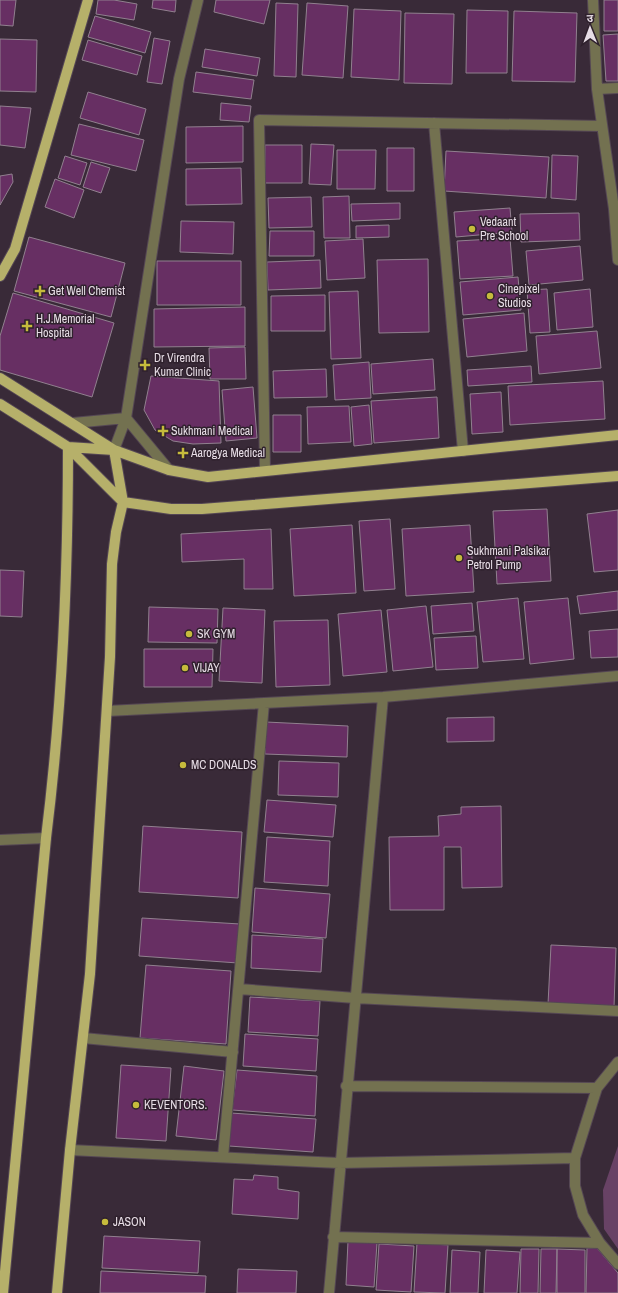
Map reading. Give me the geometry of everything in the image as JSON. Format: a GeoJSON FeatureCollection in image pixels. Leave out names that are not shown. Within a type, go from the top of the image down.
{"type":"FeatureCollection","features":[{"type":"Feature","properties":{"kind":"main road"},"geometry":{"type":"LineString","coordinates":[[0,276],[14,249],[88,0]]}},
{"type":"Feature","properties":{"kind":"main road"},"geometry":{"type":"LineString","coordinates":[[0,378],[114,450],[169,470],[208,477],[264,470],[618,435]]}},
{"type":"Feature","properties":{"kind":"main road"},"geometry":{"type":"LineString","coordinates":[[0,404],[68,446],[123,502],[170,509],[202,509],[618,476]]}},
{"type":"Feature","properties":{"kind":"main road"},"geometry":{"type":"LineString","coordinates":[[68,446],[114,450]]}},
{"type":"Feature","properties":{"kind":"main road"},"geometry":{"type":"LineString","coordinates":[[3,1293],[4,1260],[46,838],[54,777],[68,542],[68,446]]}},
{"type":"Feature","properties":{"kind":"main road"},"geometry":{"type":"LineString","coordinates":[[57,1293],[70,1150],[90,974],[107,712],[112,564],[116,532],[123,502],[114,450]]}},
{"type":"Feature","properties":{"kind":"street"},"geometry":{"type":"LineString","coordinates":[[114,450],[126,418],[179,79],[198,0]]}},
{"type":"Feature","properties":{"kind":"street"},"geometry":{"type":"LineString","coordinates":[[593,0],[597,89],[616,209],[618,260]]}},
{"type":"Feature","properties":{"kind":"street"},"geometry":{"type":"LineString","coordinates":[[597,89],[618,88]]}},
{"type":"Feature","properties":{"kind":"street"},"geometry":{"type":"LineString","coordinates":[[264,470],[259,120],[602,126]]}},
{"type":"Feature","properties":{"kind":"street"},"geometry":{"type":"LineString","coordinates":[[434,123],[462,451]]}},
{"type":"Feature","properties":{"kind":"street"},"geometry":{"type":"LineString","coordinates":[[72,423],[126,418]]}},
{"type":"Feature","properties":{"kind":"street"},"geometry":{"type":"LineString","coordinates":[[126,418],[169,470]]}},
{"type":"Feature","properties":{"kind":"street"},"geometry":{"type":"LineString","coordinates":[[107,712],[383,697],[618,676]]}},
{"type":"Feature","properties":{"kind":"street"},"geometry":{"type":"LineString","coordinates":[[329,1293],[339,1163],[383,697]]}},
{"type":"Feature","properties":{"kind":"street"},"geometry":{"type":"LineString","coordinates":[[223,1157],[264,703]]}},
{"type":"Feature","properties":{"kind":"street"},"geometry":{"type":"LineString","coordinates":[[0,840],[46,838]]}},
{"type":"Feature","properties":{"kind":"street"},"geometry":{"type":"LineString","coordinates":[[239,989],[355,998],[618,1011]]}},
{"type":"Feature","properties":{"kind":"street"},"geometry":{"type":"LineString","coordinates":[[83,1038],[233,1052]]}},
{"type":"Feature","properties":{"kind":"street"},"geometry":{"type":"LineString","coordinates":[[618,1062],[597,1088],[575,1158],[574,1186],[583,1215],[600,1243],[618,1264]]}},
{"type":"Feature","properties":{"kind":"street"},"geometry":{"type":"LineString","coordinates":[[346,1086],[597,1088]]}},
{"type":"Feature","properties":{"kind":"street"},"geometry":{"type":"LineString","coordinates":[[70,1150],[339,1163],[575,1158]]}},
{"type":"Feature","properties":{"kind":"street"},"geometry":{"type":"LineString","coordinates":[[333,1237],[600,1243]]}},
{"type":"Feature","properties":{"kind":"shaded area"},"geometry":{"type":"Polygon","coordinates":[[[618,1146],[618,1249],[604,1229],[603,1190],[618,1146]]]}},
{"type":"Feature","properties":{"kind":"building"},"geometry":{"type":"Polygon","coordinates":[[[0,0],[16,0],[13,26],[0,25],[0,0]]]}},
{"type":"Feature","properties":{"kind":"building"},"geometry":{"type":"Polygon","coordinates":[[[98,0],[114,0],[137,4],[134,20],[96,14],[98,0]]]}},
{"type":"Feature","properties":{"kind":"building"},"geometry":{"type":"Polygon","coordinates":[[[153,0],[176,0],[175,12],[152,8],[153,0]]]}},
{"type":"Feature","properties":{"kind":"building"},"geometry":{"type":"Polygon","coordinates":[[[216,0],[270,0],[264,24],[214,12],[216,0]]]}},
{"type":"Feature","properties":{"kind":"building"},"geometry":{"type":"Polygon","coordinates":[[[604,0],[618,0],[618,31],[604,31],[604,0]]]}},
{"type":"Feature","properties":{"kind":"building"},"geometry":{"type":"Polygon","coordinates":[[[276,3],[298,4],[296,77],[274,76],[276,3]]]}},
{"type":"Feature","properties":{"kind":"building"},"geometry":{"type":"Polygon","coordinates":[[[307,3],[348,6],[343,78],[302,75],[307,3]]]}},
{"type":"Feature","properties":{"kind":"building"},"geometry":{"type":"Polygon","coordinates":[[[354,9],[401,11],[399,80],[351,77],[354,9]]]}},
{"type":"Feature","properties":{"kind":"building"},"geometry":{"type":"Polygon","coordinates":[[[467,10],[508,11],[507,73],[466,73],[467,10]]]}},
{"type":"Feature","properties":{"kind":"building"},"geometry":{"type":"Polygon","coordinates":[[[514,11],[577,13],[575,82],[512,81],[514,11]]]}},
{"type":"Feature","properties":{"kind":"building"},"geometry":{"type":"Polygon","coordinates":[[[405,13],[454,14],[452,84],[404,83],[405,13]]]}},
{"type":"Feature","properties":{"kind":"building"},"geometry":{"type":"Polygon","coordinates":[[[95,16],[151,32],[145,53],[88,37],[95,16]]]}},
{"type":"Feature","properties":{"kind":"building"},"geometry":{"type":"Polygon","coordinates":[[[618,34],[618,81],[606,81],[603,35],[618,34]]]}},
{"type":"Feature","properties":{"kind":"building"},"geometry":{"type":"Polygon","coordinates":[[[154,38],[170,41],[162,84],[147,82],[154,38]]]}},
{"type":"Feature","properties":{"kind":"building"},"geometry":{"type":"Polygon","coordinates":[[[0,39],[37,40],[36,92],[0,91],[0,39]]]}},
{"type":"Feature","properties":{"kind":"building"},"geometry":{"type":"Polygon","coordinates":[[[88,40],[142,56],[137,75],[82,60],[88,40]]]}},
{"type":"Feature","properties":{"kind":"building"},"geometry":{"type":"Polygon","coordinates":[[[205,49],[260,58],[257,76],[202,67],[205,49]]]}},
{"type":"Feature","properties":{"kind":"building"},"geometry":{"type":"Polygon","coordinates":[[[196,72],[254,80],[251,99],[193,92],[196,72]]]}},
{"type":"Feature","properties":{"kind":"building"},"geometry":{"type":"Polygon","coordinates":[[[88,92],[146,109],[139,135],[80,118],[88,92]]]}},
{"type":"Feature","properties":{"kind":"building"},"geometry":{"type":"Polygon","coordinates":[[[221,103],[251,106],[249,122],[220,120],[221,103]]]}},
{"type":"Feature","properties":{"kind":"building"},"geometry":{"type":"Polygon","coordinates":[[[0,106],[31,108],[25,148],[0,145],[0,106]]]}},
{"type":"Feature","properties":{"kind":"building"},"geometry":{"type":"Polygon","coordinates":[[[79,124],[144,140],[136,171],[71,155],[79,124]]]}},
{"type":"Feature","properties":{"kind":"building"},"geometry":{"type":"Polygon","coordinates":[[[243,126],[243,162],[186,163],[186,127],[243,126]]]}},
{"type":"Feature","properties":{"kind":"building"},"geometry":{"type":"Polygon","coordinates":[[[311,144],[334,145],[331,185],[309,184],[311,144]]]}},
{"type":"Feature","properties":{"kind":"building"},"geometry":{"type":"Polygon","coordinates":[[[265,145],[302,145],[302,183],[265,183],[265,145]]]}},
{"type":"Feature","properties":{"kind":"building"},"geometry":{"type":"Polygon","coordinates":[[[387,148],[414,148],[414,191],[387,191],[387,148]]]}},
{"type":"Feature","properties":{"kind":"building"},"geometry":{"type":"Polygon","coordinates":[[[337,150],[376,150],[375,189],[337,189],[337,150]]]}},
{"type":"Feature","properties":{"kind":"building"},"geometry":{"type":"Polygon","coordinates":[[[446,151],[549,157],[546,198],[444,191],[446,151]]]}},
{"type":"Feature","properties":{"kind":"building"},"geometry":{"type":"Polygon","coordinates":[[[552,155],[578,156],[576,200],[551,198],[552,155]]]}},
{"type":"Feature","properties":{"kind":"building"},"geometry":{"type":"Polygon","coordinates":[[[65,156],[87,163],[80,185],[58,178],[65,156]]]}},
{"type":"Feature","properties":{"kind":"building"},"geometry":{"type":"Polygon","coordinates":[[[91,162],[110,168],[101,193],[83,187],[91,162]]]}},
{"type":"Feature","properties":{"kind":"building"},"geometry":{"type":"Polygon","coordinates":[[[241,168],[242,204],[186,205],[186,169],[241,168]]]}},
{"type":"Feature","properties":{"kind":"building"},"geometry":{"type":"Polygon","coordinates":[[[12,174],[13,182],[0,205],[0,176],[12,174]]]}},
{"type":"Feature","properties":{"kind":"building"},"geometry":{"type":"Polygon","coordinates":[[[55,179],[84,190],[74,218],[45,207],[55,179]]]}},
{"type":"Feature","properties":{"kind":"building"},"geometry":{"type":"Polygon","coordinates":[[[349,196],[350,238],[324,238],[323,197],[349,196]]]}},
{"type":"Feature","properties":{"kind":"building"},"geometry":{"type":"Polygon","coordinates":[[[311,197],[312,227],[269,228],[268,198],[311,197]]]}},
{"type":"Feature","properties":{"kind":"building"},"geometry":{"type":"Polygon","coordinates":[[[400,203],[400,219],[352,221],[351,204],[400,203]]]}},
{"type":"Feature","properties":{"kind":"building"},"geometry":{"type":"Polygon","coordinates":[[[510,208],[512,232],[456,237],[454,212],[510,208]]]}},
{"type":"Feature","properties":{"kind":"building"},"geometry":{"type":"Polygon","coordinates":[[[579,213],[580,240],[521,242],[520,214],[579,213]]]}},
{"type":"Feature","properties":{"kind":"building"},"geometry":{"type":"Polygon","coordinates":[[[181,221],[234,222],[233,254],[180,252],[181,221]]]}},
{"type":"Feature","properties":{"kind":"building"},"geometry":{"type":"Polygon","coordinates":[[[389,225],[389,237],[356,238],[356,226],[389,225]]]}},
{"type":"Feature","properties":{"kind":"building"},"geometry":{"type":"Polygon","coordinates":[[[270,231],[314,231],[314,256],[269,256],[270,231]]]}},
{"type":"Feature","properties":{"kind":"building"},"geometry":{"type":"Polygon","coordinates":[[[29,237],[125,263],[111,317],[14,291],[29,237]]]}},
{"type":"Feature","properties":{"kind":"building"},"geometry":{"type":"Polygon","coordinates":[[[510,238],[513,276],[460,279],[457,241],[510,238]]]}},
{"type":"Feature","properties":{"kind":"building"},"geometry":{"type":"Polygon","coordinates":[[[363,239],[365,278],[327,280],[325,241],[363,239]]]}},
{"type":"Feature","properties":{"kind":"building"},"geometry":{"type":"Polygon","coordinates":[[[580,246],[583,280],[529,285],[526,251],[580,246]]]}},
{"type":"Feature","properties":{"kind":"building"},"geometry":{"type":"Polygon","coordinates":[[[428,259],[429,332],[379,333],[377,260],[428,259]]]}},
{"type":"Feature","properties":{"kind":"building"},"geometry":{"type":"Polygon","coordinates":[[[320,260],[321,288],[268,290],[267,262],[320,260]]]}},
{"type":"Feature","properties":{"kind":"building"},"geometry":{"type":"Polygon","coordinates":[[[157,261],[241,261],[241,305],[157,305],[157,261]]]}},
{"type":"Feature","properties":{"kind":"building","name":"Cinepixel Studios"},"geometry":{"type":"Polygon","coordinates":[[[518,277],[521,310],[463,315],[460,282],[518,277]]]}},
{"type":"Feature","properties":{"kind":"building"},"geometry":{"type":"Polygon","coordinates":[[[547,289],[550,332],[530,333],[527,290],[547,289]]]}},
{"type":"Feature","properties":{"kind":"building"},"geometry":{"type":"Polygon","coordinates":[[[590,289],[593,327],[557,330],[554,293],[590,289]]]}},
{"type":"Feature","properties":{"kind":"building"},"geometry":{"type":"Polygon","coordinates":[[[358,291],[361,358],[331,359],[329,292],[358,291]]]}},
{"type":"Feature","properties":{"kind":"building"},"geometry":{"type":"Polygon","coordinates":[[[13,293],[114,323],[92,397],[0,370],[0,336],[13,293]]]}},
{"type":"Feature","properties":{"kind":"building"},"geometry":{"type":"Polygon","coordinates":[[[325,295],[325,331],[271,331],[271,296],[325,295]]]}},
{"type":"Feature","properties":{"kind":"building"},"geometry":{"type":"Polygon","coordinates":[[[245,307],[245,346],[154,347],[154,309],[245,307]]]}},
{"type":"Feature","properties":{"kind":"building"},"geometry":{"type":"Polygon","coordinates":[[[524,313],[527,351],[467,357],[463,319],[524,313]]]}},
{"type":"Feature","properties":{"kind":"building"},"geometry":{"type":"Polygon","coordinates":[[[597,331],[601,368],[539,374],[536,336],[597,331]]]}},
{"type":"Feature","properties":{"kind":"building"},"geometry":{"type":"Polygon","coordinates":[[[245,347],[246,379],[210,379],[209,348],[245,347]]]}},
{"type":"Feature","properties":{"kind":"building"},"geometry":{"type":"Polygon","coordinates":[[[433,359],[435,390],[373,394],[371,364],[433,359]]]}},
{"type":"Feature","properties":{"kind":"building"},"geometry":{"type":"Polygon","coordinates":[[[369,362],[371,398],[335,400],[333,365],[369,362]]]}},
{"type":"Feature","properties":{"kind":"building"},"geometry":{"type":"Polygon","coordinates":[[[531,366],[532,382],[468,386],[467,370],[531,366]]]}},
{"type":"Feature","properties":{"kind":"building"},"geometry":{"type":"Polygon","coordinates":[[[326,369],[327,397],[274,398],[273,371],[326,369]]]}},
{"type":"Feature","properties":{"kind":"building"},"geometry":{"type":"Polygon","coordinates":[[[151,376],[219,381],[221,443],[193,444],[173,441],[155,430],[144,410],[151,376]]]}},
{"type":"Feature","properties":{"kind":"building"},"geometry":{"type":"Polygon","coordinates":[[[603,381],[605,419],[510,425],[508,386],[603,381]]]}},
{"type":"Feature","properties":{"kind":"building"},"geometry":{"type":"Polygon","coordinates":[[[253,387],[257,438],[226,441],[222,390],[253,387]]]}},
{"type":"Feature","properties":{"kind":"building"},"geometry":{"type":"Polygon","coordinates":[[[501,392],[503,432],[472,434],[470,394],[501,392]]]}},
{"type":"Feature","properties":{"kind":"building"},"geometry":{"type":"Polygon","coordinates":[[[437,397],[439,438],[374,443],[371,401],[437,397]]]}},
{"type":"Feature","properties":{"kind":"building"},"geometry":{"type":"Polygon","coordinates":[[[369,405],[372,444],[354,446],[351,407],[369,405]]]}},
{"type":"Feature","properties":{"kind":"building"},"geometry":{"type":"Polygon","coordinates":[[[349,406],[351,442],[308,444],[307,407],[349,406]]]}},
{"type":"Feature","properties":{"kind":"building"},"geometry":{"type":"Polygon","coordinates":[[[273,415],[301,415],[301,452],[273,452],[273,415]]]}},
{"type":"Feature","properties":{"kind":"building"},"geometry":{"type":"Polygon","coordinates":[[[547,509],[551,581],[497,584],[493,511],[547,509]]]}},
{"type":"Feature","properties":{"kind":"building"},"geometry":{"type":"Polygon","coordinates":[[[618,510],[618,570],[594,572],[587,514],[618,510]]]}},
{"type":"Feature","properties":{"kind":"building"},"geometry":{"type":"Polygon","coordinates":[[[390,519],[395,589],[364,591],[359,521],[390,519]]]}},
{"type":"Feature","properties":{"kind":"building"},"geometry":{"type":"Polygon","coordinates":[[[352,525],[356,593],[294,596],[290,529],[352,525]]]}},
{"type":"Feature","properties":{"kind":"building"},"geometry":{"type":"Polygon","coordinates":[[[470,525],[474,592],[406,596],[402,529],[470,525]]]}},
{"type":"Feature","properties":{"kind":"building"},"geometry":{"type":"Polygon","coordinates":[[[271,529],[273,589],[244,589],[244,559],[182,562],[181,534],[271,529]]]}},
{"type":"Feature","properties":{"kind":"building"},"geometry":{"type":"Polygon","coordinates":[[[0,570],[24,571],[22,617],[0,616],[0,570]]]}},
{"type":"Feature","properties":{"kind":"building"},"geometry":{"type":"Polygon","coordinates":[[[618,591],[618,610],[580,614],[577,596],[618,591]]]}},
{"type":"Feature","properties":{"kind":"building"},"geometry":{"type":"Polygon","coordinates":[[[518,598],[524,659],[483,662],[477,602],[518,598]]]}},
{"type":"Feature","properties":{"kind":"building"},"geometry":{"type":"Polygon","coordinates":[[[568,598],[574,659],[530,664],[524,602],[568,598]]]}},
{"type":"Feature","properties":{"kind":"building"},"geometry":{"type":"Polygon","coordinates":[[[472,603],[474,631],[433,634],[431,606],[472,603]]]}},
{"type":"Feature","properties":{"kind":"building"},"geometry":{"type":"Polygon","coordinates":[[[426,606],[433,667],[393,671],[387,610],[426,606]]]}},
{"type":"Feature","properties":{"kind":"building"},"geometry":{"type":"Polygon","coordinates":[[[149,607],[218,609],[217,643],[148,642],[149,607]]]}},
{"type":"Feature","properties":{"kind":"building"},"geometry":{"type":"Polygon","coordinates":[[[223,608],[265,610],[262,683],[219,681],[223,608]]]}},
{"type":"Feature","properties":{"kind":"building"},"geometry":{"type":"Polygon","coordinates":[[[381,610],[387,672],[343,676],[338,614],[381,610]]]}},
{"type":"Feature","properties":{"kind":"building"},"geometry":{"type":"Polygon","coordinates":[[[328,620],[330,685],[276,687],[274,621],[328,620]]]}},
{"type":"Feature","properties":{"kind":"building"},"geometry":{"type":"Polygon","coordinates":[[[618,629],[618,657],[591,658],[589,631],[618,629]]]}},
{"type":"Feature","properties":{"kind":"building"},"geometry":{"type":"Polygon","coordinates":[[[476,636],[478,668],[436,670],[434,638],[476,636]]]}},
{"type":"Feature","properties":{"kind":"building"},"geometry":{"type":"Polygon","coordinates":[[[144,649],[213,649],[212,687],[144,687],[144,649]]]}},
{"type":"Feature","properties":{"kind":"building"},"geometry":{"type":"Polygon","coordinates":[[[494,717],[494,741],[447,742],[447,718],[494,717]]]}},
{"type":"Feature","properties":{"kind":"building"},"geometry":{"type":"Polygon","coordinates":[[[266,722],[348,726],[347,757],[265,754],[266,722]]]}},
{"type":"Feature","properties":{"kind":"building"},"geometry":{"type":"Polygon","coordinates":[[[279,761],[339,763],[338,797],[278,795],[279,761]]]}},
{"type":"Feature","properties":{"kind":"building"},"geometry":{"type":"Polygon","coordinates":[[[267,800],[336,805],[333,837],[264,832],[267,800]]]}},
{"type":"Feature","properties":{"kind":"building"},"geometry":{"type":"Polygon","coordinates":[[[501,806],[502,887],[462,888],[461,847],[444,847],[444,910],[390,910],[389,837],[439,836],[438,816],[461,814],[461,807],[501,806]]]}},
{"type":"Feature","properties":{"kind":"building"},"geometry":{"type":"Polygon","coordinates":[[[143,826],[242,832],[238,898],[139,892],[143,826]]]}},
{"type":"Feature","properties":{"kind":"building"},"geometry":{"type":"Polygon","coordinates":[[[267,837],[330,841],[328,886],[264,882],[267,837]]]}},
{"type":"Feature","properties":{"kind":"building"},"geometry":{"type":"Polygon","coordinates":[[[255,888],[330,894],[326,938],[252,932],[255,888]]]}},
{"type":"Feature","properties":{"kind":"building"},"geometry":{"type":"Polygon","coordinates":[[[142,918],[240,924],[238,963],[139,956],[142,918]]]}},
{"type":"Feature","properties":{"kind":"building"},"geometry":{"type":"Polygon","coordinates":[[[252,935],[323,939],[321,972],[251,968],[252,935]]]}},
{"type":"Feature","properties":{"kind":"building"},"geometry":{"type":"Polygon","coordinates":[[[551,945],[616,948],[614,1007],[548,1004],[551,945]]]}},
{"type":"Feature","properties":{"kind":"building"},"geometry":{"type":"Polygon","coordinates":[[[146,965],[231,971],[226,1044],[140,1038],[146,965]]]}},
{"type":"Feature","properties":{"kind":"building"},"geometry":{"type":"Polygon","coordinates":[[[250,997],[320,1001],[318,1036],[248,1032],[250,997]]]}},
{"type":"Feature","properties":{"kind":"building"},"geometry":{"type":"Polygon","coordinates":[[[245,1034],[318,1039],[316,1071],[243,1066],[245,1034]]]}},
{"type":"Feature","properties":{"kind":"building"},"geometry":{"type":"Polygon","coordinates":[[[121,1065],[171,1068],[166,1141],[116,1138],[121,1065]]]}},
{"type":"Feature","properties":{"kind":"building"},"geometry":{"type":"Polygon","coordinates":[[[184,1066],[224,1071],[216,1140],[176,1136],[184,1066]]]}},
{"type":"Feature","properties":{"kind":"building"},"geometry":{"type":"Polygon","coordinates":[[[237,1070],[317,1076],[315,1116],[232,1110],[237,1070]]]}},
{"type":"Feature","properties":{"kind":"building"},"geometry":{"type":"Polygon","coordinates":[[[231,1113],[316,1119],[313,1152],[229,1146],[231,1113]]]}},
{"type":"Feature","properties":{"kind":"building"},"geometry":{"type":"Polygon","coordinates":[[[254,1175],[278,1177],[278,1189],[299,1192],[298,1219],[232,1214],[234,1179],[253,1180],[254,1175]]]}},
{"type":"Feature","properties":{"kind":"building"},"geometry":{"type":"Polygon","coordinates":[[[104,1236],[200,1241],[198,1273],[102,1268],[104,1236]]]}},
{"type":"Feature","properties":{"kind":"building"},"geometry":{"type":"Polygon","coordinates":[[[348,1241],[377,1243],[374,1287],[346,1285],[348,1241]]]}},
{"type":"Feature","properties":{"kind":"building"},"geometry":{"type":"Polygon","coordinates":[[[417,1243],[448,1245],[445,1293],[414,1292],[417,1243]]]}},
{"type":"Feature","properties":{"kind":"building"},"geometry":{"type":"Polygon","coordinates":[[[379,1244],[414,1246],[411,1292],[376,1290],[379,1244]]]}},
{"type":"Feature","properties":{"kind":"building"},"geometry":{"type":"Polygon","coordinates":[[[587,1248],[597,1248],[618,1273],[618,1293],[586,1293],[587,1248]]]}},
{"type":"Feature","properties":{"kind":"building"},"geometry":{"type":"Polygon","coordinates":[[[521,1249],[539,1249],[538,1293],[520,1293],[521,1249]]]}},
{"type":"Feature","properties":{"kind":"building"},"geometry":{"type":"Polygon","coordinates":[[[541,1249],[557,1249],[556,1293],[540,1293],[541,1249]]]}},
{"type":"Feature","properties":{"kind":"building"},"geometry":{"type":"Polygon","coordinates":[[[557,1249],[585,1250],[585,1293],[557,1293],[557,1249]]]}},
{"type":"Feature","properties":{"kind":"building"},"geometry":{"type":"Polygon","coordinates":[[[452,1250],[480,1252],[478,1293],[450,1293],[452,1250]]]}},
{"type":"Feature","properties":{"kind":"building"},"geometry":{"type":"Polygon","coordinates":[[[486,1250],[520,1252],[517,1293],[484,1293],[486,1250]]]}},
{"type":"Feature","properties":{"kind":"building"},"geometry":{"type":"Polygon","coordinates":[[[238,1269],[297,1271],[296,1293],[237,1293],[238,1269]]]}},
{"type":"Feature","properties":{"kind":"building"},"geometry":{"type":"Polygon","coordinates":[[[101,1271],[206,1276],[205,1293],[100,1293],[101,1271]]]}},
{"type":"Feature","properties":{"kind":"place","name":"Vedaant Pre School"},"geometry":{"type":"Point","coordinates":[472,229]}},
{"type":"Feature","properties":{"kind":"place","name":"Get Well Chemist"},"geometry":{"type":"Point","coordinates":[40,291]}},
{"type":"Feature","properties":{"kind":"place","name":"Cinepixel Studios"},"geometry":{"type":"Point","coordinates":[490,296]}},
{"type":"Feature","properties":{"kind":"place","name":"H.J.Memorial Hospital"},"geometry":{"type":"Point","coordinates":[27,326]}},
{"type":"Feature","properties":{"kind":"place","name":"Dr Virendra Kumar Clinic"},"geometry":{"type":"Point","coordinates":[145,365]}},
{"type":"Feature","properties":{"kind":"place","name":"Sukhmani Medical"},"geometry":{"type":"Point","coordinates":[163,431]}},
{"type":"Feature","properties":{"kind":"place","name":"Aarogya Medical"},"geometry":{"type":"Point","coordinates":[183,453]}},
{"type":"Feature","properties":{"kind":"place","name":"Sukhmani Palsikar Petrol Pump"},"geometry":{"type":"Point","coordinates":[459,558]}},
{"type":"Feature","properties":{"kind":"place","name":"SK GYM"},"geometry":{"type":"Point","coordinates":[189,634]}},
{"type":"Feature","properties":{"kind":"place","name":"VIJAY"},"geometry":{"type":"Point","coordinates":[185,668]}},
{"type":"Feature","properties":{"kind":"place","name":"MC DONALDS"},"geometry":{"type":"Point","coordinates":[183,765]}},
{"type":"Feature","properties":{"kind":"place","name":"KEVENTORS."},"geometry":{"type":"Point","coordinates":[136,1105]}},
{"type":"Feature","properties":{"kind":"place","name":"JASON"},"geometry":{"type":"Point","coordinates":[105,1222]}}]}
